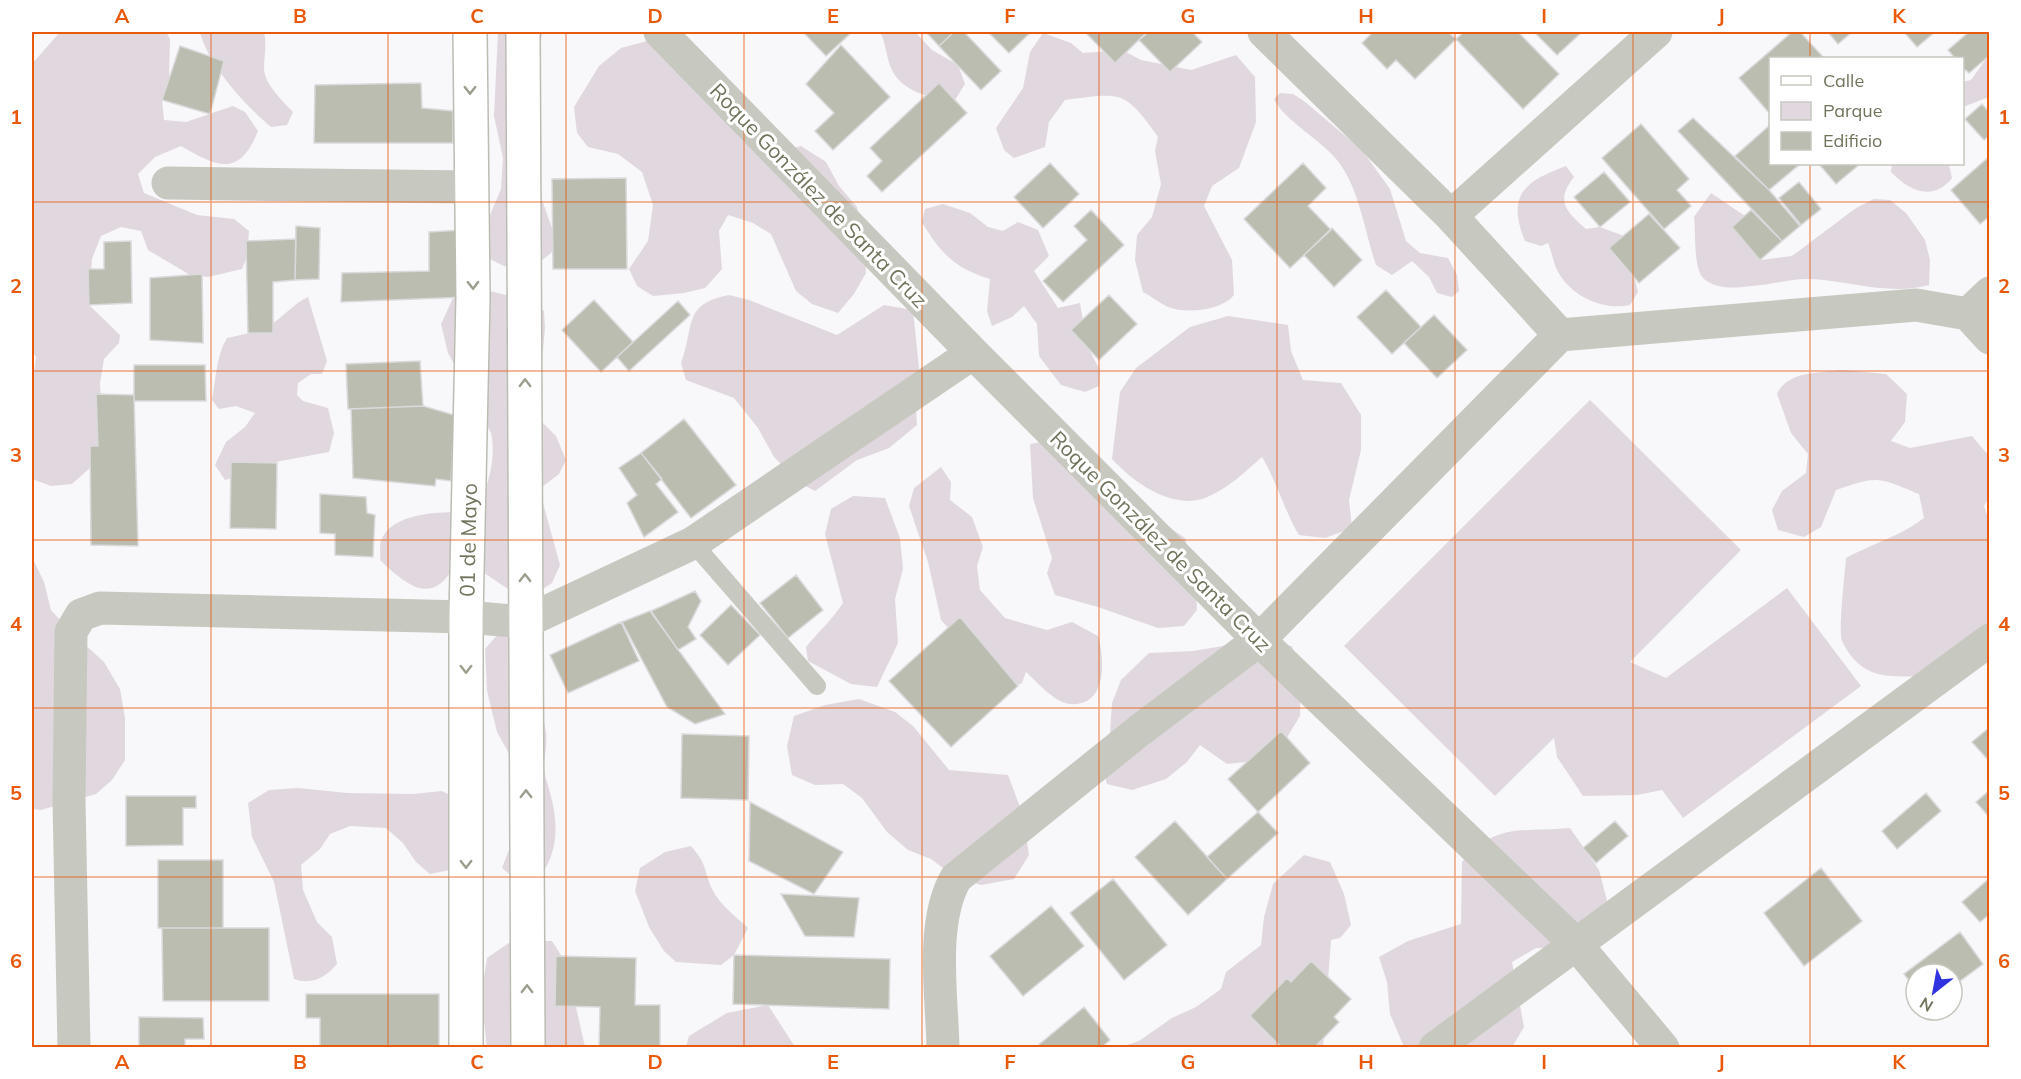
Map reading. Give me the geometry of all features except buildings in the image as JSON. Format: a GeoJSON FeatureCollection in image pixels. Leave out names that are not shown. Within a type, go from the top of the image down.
{"type":"FeatureCollection","features":[{"type":"Feature","properties":{"kind":"street","name":"01 de Mayo"},"geometry":{"type":"LineString","coordinates":[[466,1047],[466,617],[473,297],[470,32]]}},
{"type":"Feature","properties":{"kind":"street"},"geometry":{"type":"LineString","coordinates":[[523,32],[528,1047]]}},
{"type":"Feature","properties":{"kind":"street","name":"Roque González de Santa Cruz"},"geometry":{"type":"LineString","coordinates":[[660,32],[973,353],[1259,640],[1575,943],[1663,1047]]}},
{"type":"Feature","properties":{"kind":"street"},"geometry":{"type":"LineString","coordinates":[[1264,32],[1451,216],[1560,335]]}},
{"type":"Feature","properties":{"kind":"street"},"geometry":{"type":"LineString","coordinates":[[1451,216],[1656,32]]}},
{"type":"Feature","properties":{"kind":"street"},"geometry":{"type":"LineString","coordinates":[[168,183],[470,187]]}},
{"type":"Feature","properties":{"kind":"street"},"geometry":{"type":"LineString","coordinates":[[943,1047],[941,930],[947,893],[956,878],[1140,730],[1259,640],[1560,335],[1916,305],[1978,304],[1989,339]]}},
{"type":"Feature","properties":{"kind":"street"},"geometry":{"type":"LineString","coordinates":[[74,1047],[69,801],[71,632],[81,615],[99,608],[466,617],[525,622],[693,543],[973,353]]}},
{"type":"Feature","properties":{"kind":"street"},"geometry":{"type":"LineString","coordinates":[[1435,1047],[1989,640]]}},
{"type":"Feature","properties":{"kind":"lane"},"geometry":{"type":"LineString","coordinates":[[693,543],[817,686]]}},
{"type":"Feature","properties":{"kind":"green space"},"geometry":{"type":"Polygon","coordinates":[[[60,32],[166,32],[170,39],[169,80],[162,100],[164,120],[186,122],[233,106],[245,112],[258,131],[251,146],[235,162],[216,163],[181,146],[155,157],[138,174],[144,193],[197,215],[234,219],[249,231],[247,257],[242,269],[208,277],[190,275],[148,250],[141,231],[121,227],[101,236],[92,259],[89,305],[120,335],[119,343],[104,359],[100,383],[103,441],[90,468],[72,484],[51,486],[32,479],[32,390],[36,357],[32,351],[32,64],[60,32]]]}},
{"type":"Feature","properties":{"kind":"green space"},"geometry":{"type":"Polygon","coordinates":[[[200,32],[264,32],[265,75],[275,92],[293,112],[287,125],[271,127],[250,108],[219,71],[204,45],[200,32]]]}},
{"type":"Feature","properties":{"kind":"green space"},"geometry":{"type":"Polygon","coordinates":[[[498,32],[543,32],[538,50],[541,166],[536,183],[553,231],[553,251],[536,264],[520,269],[504,266],[485,256],[485,227],[501,189],[503,158],[494,116],[498,32]]]}},
{"type":"Feature","properties":{"kind":"green space"},"geometry":{"type":"Polygon","coordinates":[[[880,32],[915,32],[932,50],[958,65],[965,84],[955,100],[927,96],[902,83],[891,68],[880,32]]]}},
{"type":"Feature","properties":{"kind":"green space"},"geometry":{"type":"Polygon","coordinates":[[[1043,33],[1071,43],[1083,53],[1122,50],[1141,60],[1191,70],[1236,55],[1255,77],[1256,122],[1239,168],[1212,186],[1204,206],[1232,260],[1234,295],[1221,305],[1203,310],[1175,309],[1143,292],[1135,260],[1137,235],[1152,217],[1161,184],[1155,151],[1158,137],[1129,102],[1111,96],[1065,100],[1049,122],[1045,147],[1014,158],[1004,150],[996,128],[1023,88],[1030,52],[1043,33]]]}},
{"type":"Feature","properties":{"kind":"green space"},"geometry":{"type":"Polygon","coordinates":[[[647,41],[771,153],[801,146],[826,162],[839,186],[857,207],[865,242],[866,273],[854,294],[838,313],[812,304],[796,291],[771,234],[753,223],[728,215],[719,231],[722,269],[705,288],[653,296],[637,286],[629,269],[648,241],[653,205],[642,172],[618,154],[588,147],[577,133],[574,107],[599,66],[621,48],[647,41]]]}},
{"type":"Feature","properties":{"kind":"green space"},"geometry":{"type":"Polygon","coordinates":[[[1989,55],[1989,97],[1964,107],[1964,82],[1971,80],[1989,55]]]}},
{"type":"Feature","properties":{"kind":"green space"},"geometry":{"type":"Polygon","coordinates":[[[1280,93],[1293,94],[1304,101],[1362,150],[1390,189],[1406,241],[1420,253],[1448,258],[1457,275],[1459,291],[1452,297],[1437,293],[1429,277],[1412,261],[1392,275],[1376,265],[1353,187],[1347,175],[1333,155],[1279,107],[1274,99],[1280,93]]]}},
{"type":"Feature","properties":{"kind":"green space"},"geometry":{"type":"Polygon","coordinates":[[[1892,165],[1949,165],[1952,178],[1937,190],[1929,192],[1913,189],[1891,172],[1892,165]]]}},
{"type":"Feature","properties":{"kind":"green space"},"geometry":{"type":"Polygon","coordinates":[[[1566,166],[1574,177],[1565,193],[1565,205],[1568,211],[1586,229],[1600,227],[1624,236],[1638,292],[1630,305],[1609,306],[1588,300],[1563,279],[1557,270],[1548,243],[1541,246],[1525,241],[1518,212],[1523,192],[1530,184],[1566,166]]]}},
{"type":"Feature","properties":{"kind":"green space"},"geometry":{"type":"Polygon","coordinates":[[[1711,193],[1745,216],[1749,237],[1761,260],[1792,256],[1856,208],[1874,199],[1890,200],[1906,213],[1925,240],[1930,260],[1929,285],[1900,289],[1804,279],[1739,287],[1709,283],[1700,274],[1698,267],[1694,217],[1711,193]]]}},
{"type":"Feature","properties":{"kind":"green space"},"geometry":{"type":"Polygon","coordinates":[[[943,204],[970,213],[988,227],[1003,231],[1018,222],[1038,230],[1049,256],[1034,271],[1058,308],[1080,303],[1087,346],[1100,370],[1099,386],[1085,392],[1061,385],[1039,356],[1037,324],[1024,306],[1012,317],[992,326],[987,311],[990,279],[958,265],[935,243],[922,222],[925,209],[943,204]]]}},
{"type":"Feature","properties":{"kind":"green space"},"geometry":{"type":"Polygon","coordinates":[[[482,289],[514,297],[544,311],[545,328],[540,382],[541,421],[556,436],[566,460],[559,474],[542,487],[543,503],[560,565],[552,583],[540,591],[517,595],[478,569],[455,564],[447,577],[438,585],[428,589],[419,588],[409,584],[380,560],[381,541],[396,523],[437,513],[476,513],[484,494],[492,464],[491,433],[448,353],[441,324],[453,298],[482,289]]]}},
{"type":"Feature","properties":{"kind":"green space"},"geometry":{"type":"Polygon","coordinates":[[[729,295],[749,300],[837,335],[884,305],[913,310],[920,378],[915,393],[917,425],[889,448],[857,460],[815,491],[798,482],[774,457],[758,428],[734,398],[686,380],[681,363],[693,318],[704,304],[729,295]]]}},
{"type":"Feature","properties":{"kind":"green space"},"geometry":{"type":"Polygon","coordinates":[[[308,297],[327,361],[322,374],[311,374],[298,383],[297,395],[303,401],[328,408],[334,433],[329,452],[270,463],[249,473],[225,480],[215,465],[226,442],[245,427],[255,413],[236,406],[219,409],[212,400],[218,360],[223,345],[227,338],[269,325],[308,297]]]}},
{"type":"Feature","properties":{"kind":"green space"},"geometry":{"type":"Polygon","coordinates":[[[1228,316],[1288,325],[1291,351],[1303,380],[1341,383],[1361,415],[1361,450],[1349,500],[1352,528],[1325,538],[1299,535],[1262,457],[1220,490],[1205,498],[1192,501],[1167,497],[1154,492],[1142,485],[1112,459],[1120,392],[1136,368],[1190,327],[1228,316]]]}},
{"type":"Feature","properties":{"kind":"green space"},"geometry":{"type":"Polygon","coordinates":[[[1842,370],[1886,374],[1907,394],[1905,422],[1891,441],[1910,448],[1972,436],[1989,456],[1989,498],[1984,506],[1990,524],[1989,659],[1981,664],[1969,669],[1936,675],[1888,676],[1872,672],[1861,666],[1848,652],[1842,641],[1841,614],[1846,558],[1906,530],[1924,518],[1919,494],[1886,481],[1861,482],[1836,490],[1821,527],[1804,537],[1778,530],[1772,510],[1782,491],[1806,473],[1808,454],[1791,433],[1777,394],[1782,386],[1796,377],[1842,370]]]}},
{"type":"Feature","properties":{"kind":"green space"},"geometry":{"type":"Polygon","coordinates":[[[1590,400],[1741,550],[1630,662],[1666,678],[1787,588],[1861,686],[1683,818],[1662,790],[1637,795],[1583,796],[1557,757],[1554,738],[1495,796],[1344,646],[1590,400]]]}},
{"type":"Feature","properties":{"kind":"green space"},"geometry":{"type":"Polygon","coordinates":[[[1059,439],[1145,511],[1185,538],[1195,576],[1197,610],[1184,626],[1158,628],[1055,595],[1047,573],[1052,558],[1033,498],[1030,444],[1059,439]]]}},
{"type":"Feature","properties":{"kind":"green space"},"geometry":{"type":"Polygon","coordinates":[[[941,467],[951,482],[950,500],[972,517],[983,547],[977,566],[980,590],[1005,618],[1047,630],[1072,622],[1098,636],[1102,669],[1097,690],[1091,698],[1082,703],[1064,703],[1046,691],[1026,672],[1022,683],[1006,692],[941,620],[928,562],[909,506],[914,488],[941,467]]]}},
{"type":"Feature","properties":{"kind":"green space"},"geometry":{"type":"Polygon","coordinates":[[[853,496],[885,498],[900,538],[903,569],[895,599],[898,643],[877,687],[851,684],[808,661],[806,647],[843,603],[825,534],[831,509],[853,496]]]}},
{"type":"Feature","properties":{"kind":"green space"},"geometry":{"type":"Polygon","coordinates":[[[32,557],[44,582],[51,610],[104,662],[120,689],[125,718],[125,760],[112,780],[96,794],[41,810],[32,809],[32,557]]]}},
{"type":"Feature","properties":{"kind":"green space"},"geometry":{"type":"Polygon","coordinates":[[[505,626],[535,693],[544,721],[545,774],[556,825],[550,860],[544,871],[515,879],[502,868],[518,826],[512,759],[497,732],[487,691],[485,649],[505,626]]]}},
{"type":"Feature","properties":{"kind":"green space"},"geometry":{"type":"Polygon","coordinates":[[[1259,640],[1292,646],[1301,674],[1300,716],[1274,759],[1227,764],[1200,745],[1187,762],[1166,779],[1132,790],[1107,784],[1099,756],[1110,733],[1112,703],[1121,680],[1149,653],[1193,651],[1259,640]]]}},
{"type":"Feature","properties":{"kind":"green space"},"geometry":{"type":"Polygon","coordinates":[[[859,699],[895,712],[913,726],[949,770],[1008,775],[1023,815],[1029,855],[1014,879],[981,885],[956,878],[931,859],[908,850],[887,832],[862,798],[843,784],[815,785],[792,775],[787,746],[794,716],[825,705],[859,699]]]}},
{"type":"Feature","properties":{"kind":"green space"},"geometry":{"type":"Polygon","coordinates":[[[298,788],[347,793],[413,794],[442,791],[466,803],[450,870],[430,874],[416,862],[403,843],[386,828],[350,826],[330,834],[320,849],[301,865],[303,890],[317,922],[332,937],[337,964],[328,973],[312,981],[294,979],[274,882],[252,837],[248,803],[269,790],[298,788]]]}},
{"type":"Feature","properties":{"kind":"green space"},"geometry":{"type":"Polygon","coordinates":[[[1570,828],[1599,870],[1611,916],[1594,949],[1536,948],[1512,962],[1524,1027],[1512,1047],[1404,1047],[1390,1014],[1387,982],[1379,957],[1408,941],[1461,924],[1462,862],[1488,840],[1512,831],[1570,828]]]}},
{"type":"Feature","properties":{"kind":"green space"},"geometry":{"type":"Polygon","coordinates":[[[691,846],[703,863],[715,895],[748,928],[734,955],[721,965],[676,962],[664,951],[649,927],[635,891],[640,868],[665,852],[691,846]]]}},
{"type":"Feature","properties":{"kind":"green space"},"geometry":{"type":"Polygon","coordinates":[[[1304,855],[1330,862],[1344,894],[1351,925],[1340,938],[1331,940],[1323,1047],[1118,1048],[1139,1041],[1172,1018],[1196,1007],[1221,989],[1226,972],[1261,945],[1264,917],[1273,884],[1304,855]]]}},
{"type":"Feature","properties":{"kind":"green space"},"geometry":{"type":"Polygon","coordinates":[[[512,941],[552,941],[566,963],[585,1047],[487,1047],[481,997],[487,958],[512,941]]]}},
{"type":"Feature","properties":{"kind":"green space"},"geometry":{"type":"Polygon","coordinates":[[[768,1005],[795,1047],[686,1047],[689,1036],[727,1013],[768,1005]]]}}]}
